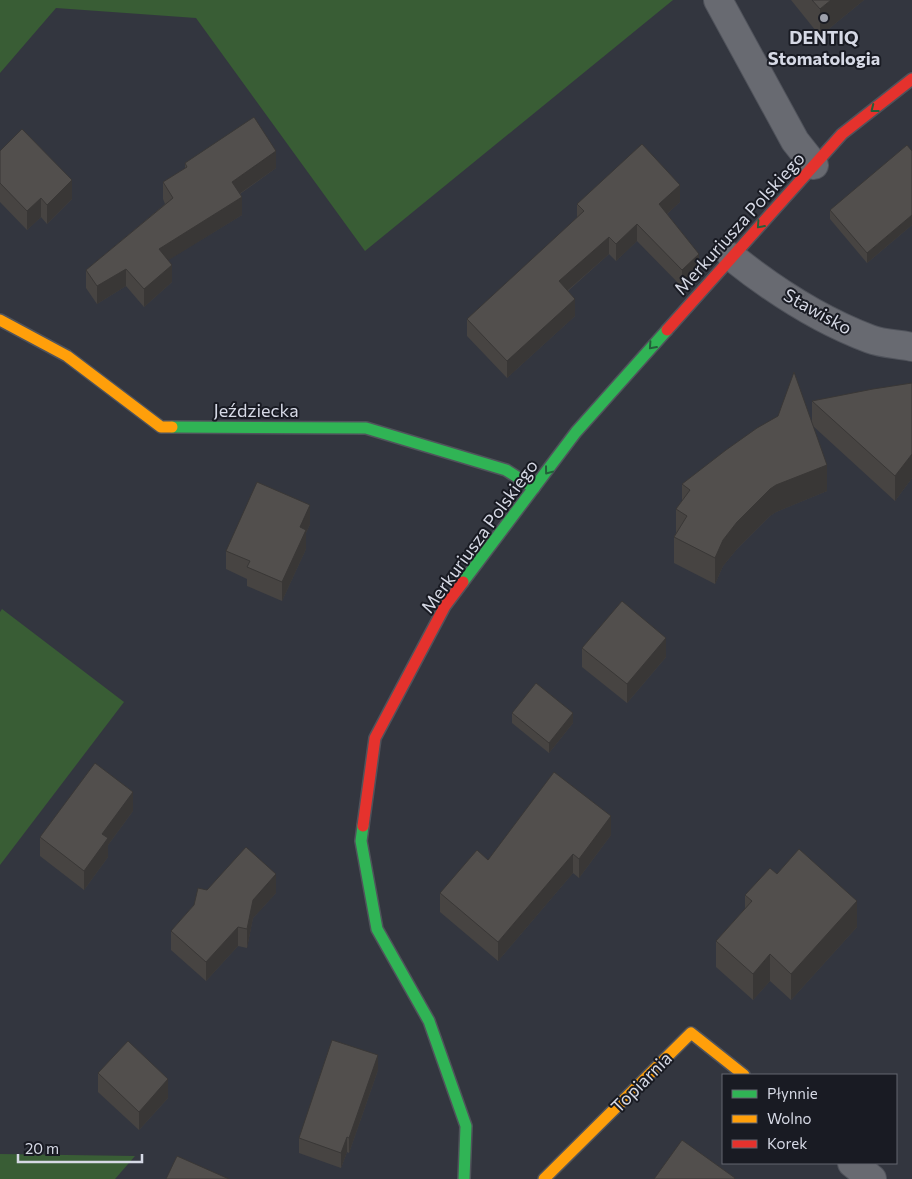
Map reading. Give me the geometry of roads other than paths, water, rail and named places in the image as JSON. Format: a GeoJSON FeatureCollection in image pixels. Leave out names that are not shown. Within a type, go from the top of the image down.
{"type":"FeatureCollection","features":[{"type":"Feature","properties":{"kind":"street"},"geometry":{"type":"LineString","coordinates":[[718,0],[795,141],[814,165]]}},
{"type":"Feature","properties":{"kind":"street","name":"Merkuriusza Polskiego"},"geometry":{"type":"LineString","coordinates":[[464,1179],[466,1126],[429,1021],[377,929],[361,842],[375,738],[445,606],[576,432],[842,134],[912,79]]}},
{"type":"Feature","properties":{"kind":"street","name":"Stawisko"},"geometry":{"type":"LineString","coordinates":[[732,256],[747,269],[811,312],[872,340],[912,346]]}},
{"type":"Feature","properties":{"kind":"street","name":"Jeździecka"},"geometry":{"type":"LineString","coordinates":[[0,320],[67,356],[161,427],[366,428],[506,470],[534,488]]}},
{"type":"Feature","properties":{"kind":"street","name":"Topiarnia"},"geometry":{"type":"LineString","coordinates":[[544,1179],[691,1032],[743,1074]]}},
{"type":"Feature","properties":{"kind":"street"},"geometry":{"type":"LineString","coordinates":[[853,1164],[872,1179]]}},
{"type":"Feature","properties":{"kind":"place","name":"DENTIQ Stomatologia"},"geometry":{"type":"Point","coordinates":[824,18]}}]}
